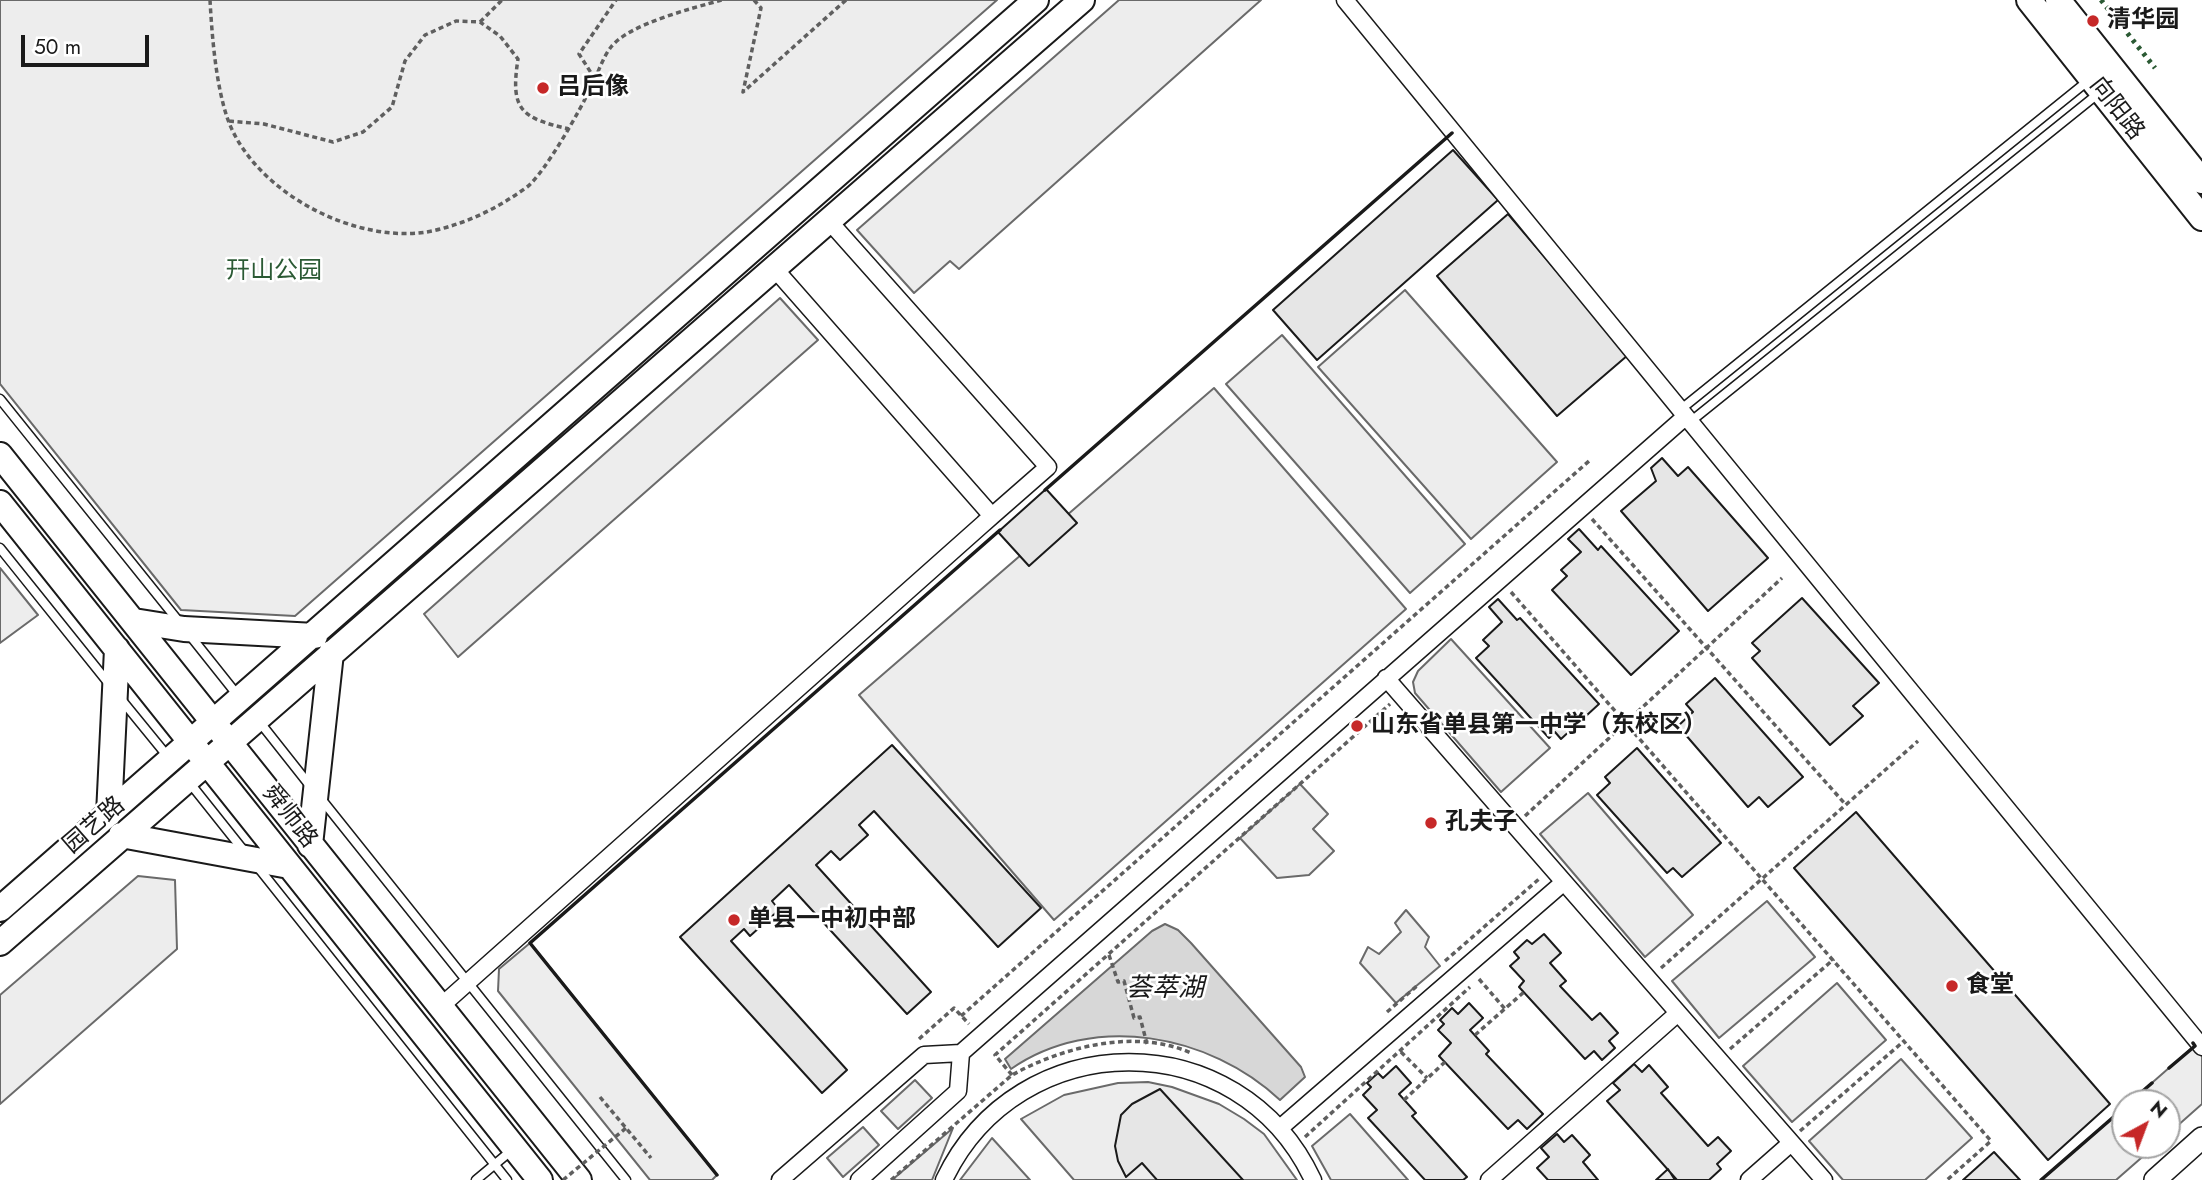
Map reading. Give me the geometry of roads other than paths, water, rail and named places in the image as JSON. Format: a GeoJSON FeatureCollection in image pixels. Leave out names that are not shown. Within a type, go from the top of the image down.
{"type":"FeatureCollection","features":[{"type":"Feature","properties":{"kind":"main road"},"geometry":{"type":"LineString","coordinates":[[0,943],[115,825],[206,763],[231,741],[323,644],[1037,0]]}},
{"type":"Feature","properties":{"kind":"main road"},"geometry":{"type":"LineString","coordinates":[[134,621],[323,644],[774,268],[1082,0]]}},
{"type":"Feature","properties":{"kind":"main road","name":"向阳路"},"geometry":{"type":"LineString","coordinates":[[2029,0],[2202,218]]}},
{"type":"Feature","properties":{"kind":"main road","name":"向阳路"},"geometry":{"type":"LineString","coordinates":[[2058,0],[2202,181]]}},
{"type":"Feature","properties":{"kind":"main road","name":"舜师路"},"geometry":{"type":"LineString","coordinates":[[0,454],[579,1180]]}},
{"type":"Feature","properties":{"kind":"main road","name":"舜师路"},"geometry":{"type":"LineString","coordinates":[[0,503],[540,1180]]}},
{"type":"Feature","properties":{"kind":"main road"},"geometry":{"type":"LineString","coordinates":[[310,845],[323,644]]}},
{"type":"Feature","properties":{"kind":"main road","name":"园艺路"},"geometry":{"type":"LineString","coordinates":[[0,909],[115,825],[190,743],[215,721],[323,644]]}},
{"type":"Feature","properties":{"kind":"main road"},"geometry":{"type":"LineString","coordinates":[[115,825],[117,649]]}},
{"type":"Feature","properties":{"kind":"main road"},"geometry":{"type":"LineString","coordinates":[[115,825],[252,860],[289,866]]}},
{"type":"Feature","properties":{"kind":"main road"},"geometry":{"type":"LineString","coordinates":[[2155,1180],[2202,1138]]}},
{"type":"Feature","properties":{"kind":"street"},"geometry":{"type":"LineString","coordinates":[[1345,0],[2202,1047]]}},
{"type":"Feature","properties":{"kind":"street"},"geometry":{"type":"LineString","coordinates":[[440,1007],[1048,467],[829,221]]}},
{"type":"Feature","properties":{"kind":"street"},"geometry":{"type":"LineString","coordinates":[[774,268],[992,516],[984,524]]}},
{"type":"Feature","properties":{"kind":"street"},"geometry":{"type":"LineString","coordinates":[[780,1180],[923,1055],[961,1053],[1685,416]]}},
{"type":"Feature","properties":{"kind":"street"},"geometry":{"type":"LineString","coordinates":[[1386,678],[1678,1013],[1795,1137],[1824,1180]]}},
{"type":"Feature","properties":{"kind":"street"},"geometry":{"type":"LineString","coordinates":[[1280,1128],[1564,882]]}},
{"type":"Feature","properties":{"kind":"street"},"geometry":{"type":"LineString","coordinates":[[1489,1180],[1678,1013]]}},
{"type":"Feature","properties":{"kind":"street"},"geometry":{"type":"LineString","coordinates":[[859,1180],[958,1091],[961,1053]]}},
{"type":"Feature","properties":{"kind":"street"},"geometry":{"type":"LineString","coordinates":[[944,1180],[956,1155],[985,1119],[1022,1090],[1065,1071],[1111,1061],[1158,1063],[1203,1075],[1245,1097],[1280,1128],[1304,1161],[1313,1180]]}},
{"type":"Feature","properties":{"kind":"street"},"geometry":{"type":"LineString","coordinates":[[1749,1180],[1795,1137]]}},
{"type":"Feature","properties":{"kind":"lane"},"geometry":{"type":"LineString","coordinates":[[1685,416],[2096,85]]}},
{"type":"Feature","properties":{"kind":"lane"},"geometry":{"type":"LineString","coordinates":[[1685,416],[2096,85]]}},
{"type":"Feature","properties":{"kind":"lane"},"geometry":{"type":"LineString","coordinates":[[0,399],[245,705]]}},
{"type":"Feature","properties":{"kind":"lane"},"geometry":{"type":"LineString","coordinates":[[0,548],[175,765]]}},
{"type":"Feature","properties":{"kind":"lane"},"geometry":{"type":"LineString","coordinates":[[254,715],[625,1180]]}},
{"type":"Feature","properties":{"kind":"lane"},"geometry":{"type":"LineString","coordinates":[[183,776],[507,1180]]}},
{"type":"Feature","properties":{"kind":"lane"},"geometry":{"type":"LineString","coordinates":[[476,1180],[514,1148]]}},
{"type":"Feature","properties":{"kind":"water","name":"荟萃湖"},"geometry":{"type":"Polygon","coordinates":[[[1165,924],[1178,930],[1191,943],[1301,1067],[1305,1077],[1280,1100],[1252,1077],[1220,1059],[1186,1046],[1150,1038],[1114,1036],[1078,1041],[1043,1051],[1011,1069],[1005,1059],[1152,931],[1165,924]]]}},
{"type":"Feature","properties":{"kind":"place","name":"清华园"},"geometry":{"type":"Point","coordinates":[2093,21]}},
{"type":"Feature","properties":{"kind":"place","name":"吕后像"},"geometry":{"type":"Point","coordinates":[543,88]}},
{"type":"Feature","properties":{"kind":"place","name":"山东省单县第一中学（东校区）"},"geometry":{"type":"Point","coordinates":[1357,726]}},
{"type":"Feature","properties":{"kind":"place","name":"孔夫子"},"geometry":{"type":"Point","coordinates":[1431,823]}},
{"type":"Feature","properties":{"kind":"place","name":"单县一中初中部"},"geometry":{"type":"Point","coordinates":[734,920]}},
{"type":"Feature","properties":{"kind":"place","name":"食堂"},"geometry":{"type":"Point","coordinates":[1952,986]}},
{"type":"Feature","properties":{"kind":"park label","name":"幵山公园"},"geometry":{"type":"Point","coordinates":[274,272]}}]}
